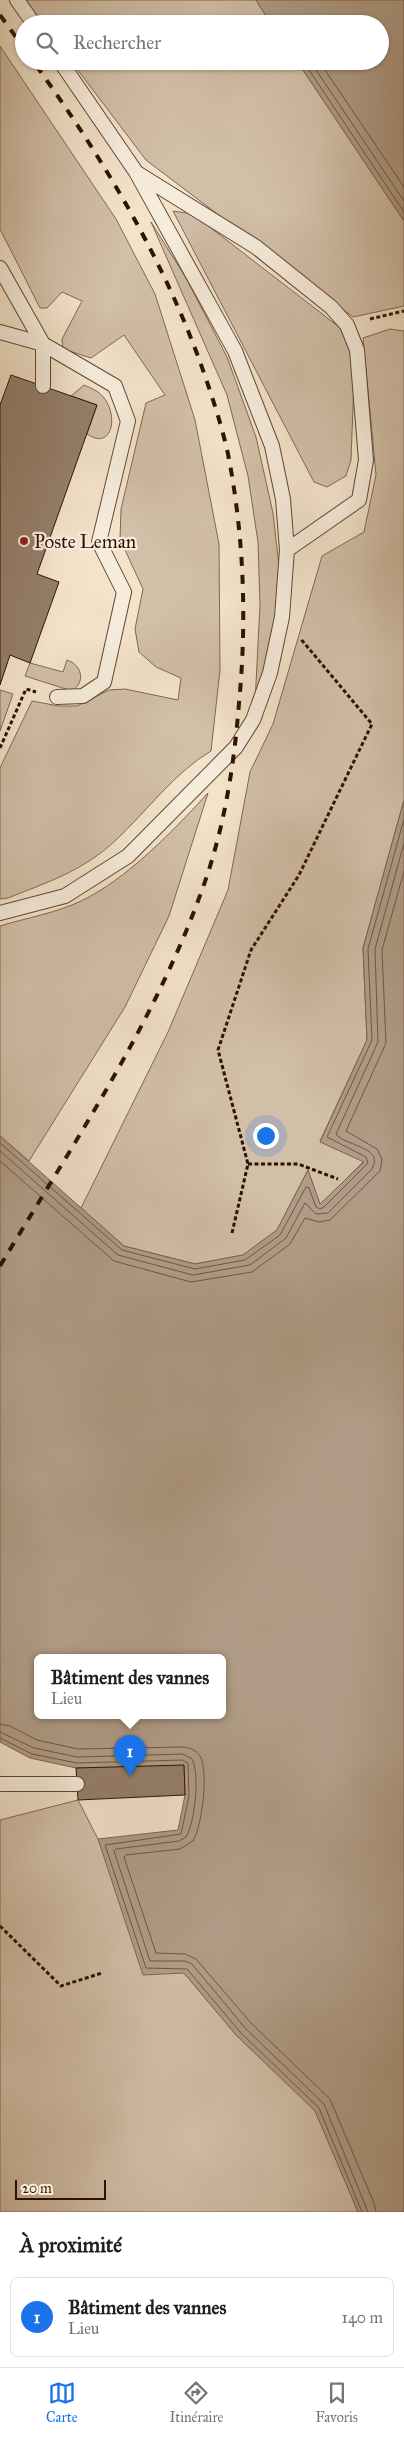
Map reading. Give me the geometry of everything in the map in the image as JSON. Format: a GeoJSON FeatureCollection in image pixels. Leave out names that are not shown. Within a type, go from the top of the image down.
{"type":"FeatureCollection","features":[{"type":"Feature","properties":{"kind":"lane"},"geometry":{"type":"LineString","coordinates":[[17,0],[28,15]]}},
{"type":"Feature","properties":{"kind":"lane"},"geometry":{"type":"LineString","coordinates":[[0,913],[65,896],[128,856],[236,747],[253,720],[270,673],[282,617],[287,550],[283,499],[272,446],[235,351],[136,172],[66,70]]}},
{"type":"Feature","properties":{"kind":"lane"},"geometry":{"type":"LineString","coordinates":[[136,172],[256,247],[331,308],[347,325],[357,350],[366,460],[359,500],[287,550]]}},
{"type":"Feature","properties":{"kind":"lane"},"geometry":{"type":"LineString","coordinates":[[0,268],[43,344],[43,386]]}},
{"type":"Feature","properties":{"kind":"lane"},"geometry":{"type":"LineString","coordinates":[[0,332],[43,344],[115,386],[128,421],[99,542],[124,592],[104,682],[83,696],[57,697]]}},
{"type":"Feature","properties":{"kind":"lane"},"geometry":{"type":"LineString","coordinates":[[0,1784],[77,1784]]}},
{"type":"Feature","properties":{"kind":"path"},"geometry":{"type":"LineString","coordinates":[[347,325],[404,311]]}},
{"type":"Feature","properties":{"kind":"path"},"geometry":{"type":"LineString","coordinates":[[232,1233],[248,1164],[218,1050],[251,950],[299,875],[372,724],[282,617]]}},
{"type":"Feature","properties":{"kind":"path"},"geometry":{"type":"LineString","coordinates":[[0,748],[26,689],[57,697]]}},
{"type":"Feature","properties":{"kind":"path"},"geometry":{"type":"LineString","coordinates":[[248,1164],[298,1164],[338,1179]]}},
{"type":"Feature","properties":{"kind":"path"},"geometry":{"type":"LineString","coordinates":[[0,1926],[61,1986],[102,1972]]}},
{"type":"Feature","properties":{"kind":"shaded area"},"geometry":{"type":"Polygon","coordinates":[[[25,0],[256,0],[265,15],[36,15],[25,0]]]}},
{"type":"Feature","properties":{"kind":"shaded area"},"geometry":{"type":"Polygon","coordinates":[[[0,46],[116,219],[155,294],[195,420],[219,544],[220,670],[211,751],[173,781],[104,851],[65,875],[8,898],[0,899],[0,768],[32,701],[59,706],[77,706],[109,690],[125,689],[178,700],[181,678],[156,667],[139,652],[135,629],[143,589],[120,539],[121,509],[146,403],[165,395],[124,335],[91,358],[63,349],[62,339],[82,301],[62,292],[47,308],[40,308],[0,229],[0,46]]]}},
{"type":"Feature","properties":{"kind":"shaded area"},"geometry":{"type":"Polygon","coordinates":[[[78,70],[303,70],[404,221],[404,306],[353,317],[146,160],[78,70]]]}},
{"type":"Feature","properties":{"kind":"shaded area"},"geometry":{"type":"Polygon","coordinates":[[[173,211],[193,214],[339,327],[355,353],[351,460],[346,476],[327,487],[314,482],[173,211]]]}},
{"type":"Feature","properties":{"kind":"shaded area"},"geometry":{"type":"Polygon","coordinates":[[[151,222],[186,278],[227,357],[256,437],[273,513],[279,566],[280,611],[255,703],[260,605],[258,542],[248,476],[227,395],[151,222]]]}},
{"type":"Feature","properties":{"kind":"shaded area"},"geometry":{"type":"Polygon","coordinates":[[[390,329],[404,331],[404,800],[363,948],[367,1040],[320,1141],[364,1161],[320,1205],[308,1170],[277,1230],[243,1255],[195,1264],[124,1246],[81,1208],[168,1032],[228,890],[250,772],[273,724],[322,556],[364,532],[376,475],[363,338],[390,329]]]}},
{"type":"Feature","properties":{"kind":"shaded area"},"geometry":{"type":"Polygon","coordinates":[[[84,385],[98,392],[110,408],[111,426],[109,433],[104,438],[96,438],[87,434],[97,405],[71,396],[84,385]]]}},
{"type":"Feature","properties":{"kind":"shaded area"},"geometry":{"type":"Polygon","coordinates":[[[67,660],[72,662],[79,670],[81,679],[72,691],[25,676],[30,663],[63,672],[67,660]]]}},
{"type":"Feature","properties":{"kind":"shaded area"},"geometry":{"type":"Polygon","coordinates":[[[0,690],[13,694],[0,731],[0,690]]]}},
{"type":"Feature","properties":{"kind":"shaded area"},"geometry":{"type":"Polygon","coordinates":[[[208,793],[169,916],[125,1007],[29,1161],[0,1136],[0,926],[61,909],[98,892],[149,853],[208,793]]]}},
{"type":"Feature","properties":{"kind":"shaded area"},"geometry":{"type":"Polygon","coordinates":[[[78,1800],[98,1839],[184,1973],[237,2036],[316,2111],[358,2212],[0,2212],[0,1820],[78,1800]]]}},
{"type":"Feature","properties":{"kind":"water"},"geometry":{"type":"Polygon","coordinates":[[[256,0],[404,0],[404,221],[303,70],[389,70],[389,15],[265,15],[256,0]]]}},
{"type":"Feature","properties":{"kind":"water"},"geometry":{"type":"Polygon","coordinates":[[[404,800],[404,2212],[358,2212],[315,2111],[237,2036],[184,1973],[143,1975],[98,1839],[178,1830],[185,1795],[184,1766],[76,1768],[30,1758],[0,1742],[0,1136],[124,1246],[195,1264],[243,1255],[277,1230],[308,1170],[320,1204],[364,1162],[320,1142],[367,1040],[363,948],[404,800]]]}},
{"type":"Feature","properties":{"kind":"building","name":"Poste Leman"},"geometry":{"type":"Polygon","coordinates":[[[11,375],[97,405],[37,574],[59,582],[30,663],[10,655],[0,685],[0,405],[11,375]]]}},
{"type":"Feature","properties":{"kind":"building"},"geometry":{"type":"Polygon","coordinates":[[[184,1765],[185,1795],[78,1800],[76,1768],[184,1765]]]}},
{"type":"Feature","properties":{"kind":"railway"},"geometry":{"type":"LineString","coordinates":[[0,15],[15,36]]}},
{"type":"Feature","properties":{"kind":"railway"},"geometry":{"type":"LineString","coordinates":[[0,1266],[110,1083],[136,1036],[183,940],[210,867],[227,798],[237,727],[243,641],[241,547],[238,516],[228,454],[199,359],[166,280],[147,242],[82,132],[39,70]]}},
{"type":"Feature","properties":{"kind":"place","name":"Poste Leman"},"geometry":{"type":"Point","coordinates":[24,541]}},
{"type":"Feature","properties":{"kind":"place","name":"Bâtiment des vannes"},"geometry":{"type":"Point","coordinates":[130,1776]}}]}
